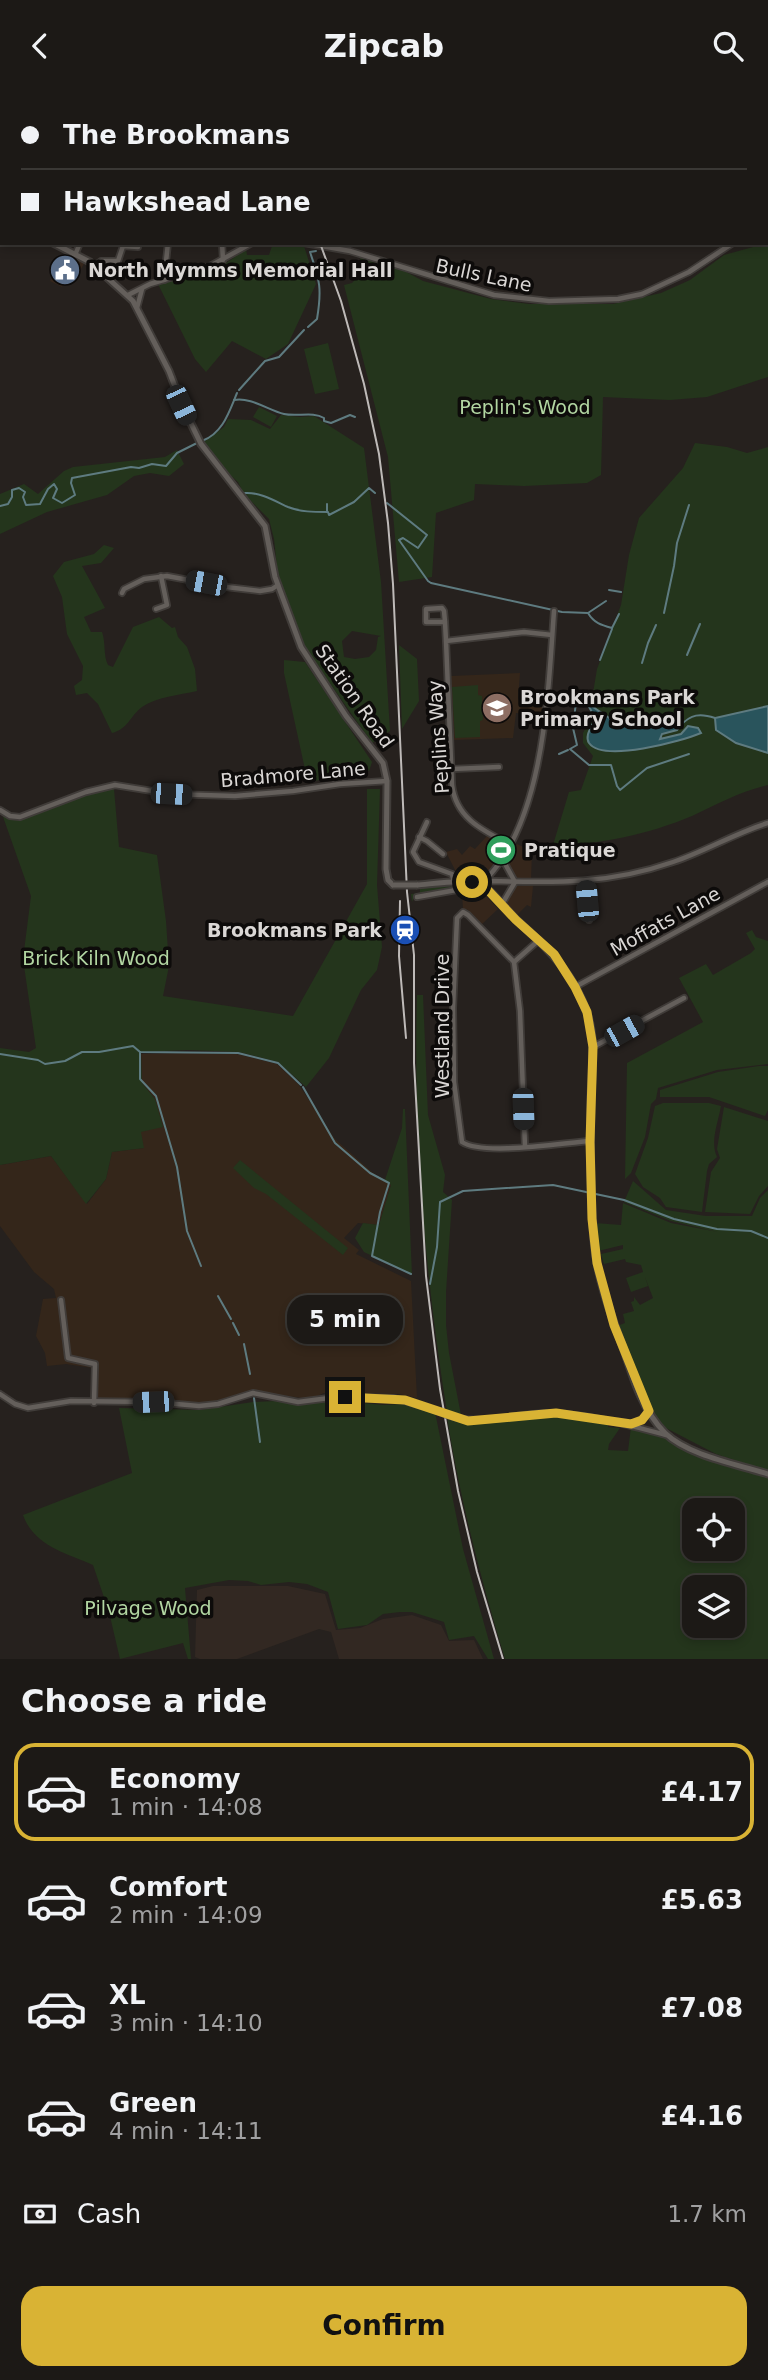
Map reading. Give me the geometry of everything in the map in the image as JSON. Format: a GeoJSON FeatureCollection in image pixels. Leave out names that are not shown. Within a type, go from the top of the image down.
{"type":"FeatureCollection","features":[{"type":"Feature","properties":{"kind":"street","name":"Station Road"},"geometry":{"type":"LineString","coordinates":[[57,245],[95,266],[128,295],[169,371],[181,405],[200,442],[265,526],[278,585],[301,647],[346,716],[383,763],[387,781],[388,880],[393,885],[463,885],[475,882],[486,885]]}},
{"type":"Feature","properties":{"kind":"street"},"geometry":{"type":"LineString","coordinates":[[75,255],[79,245]]}},
{"type":"Feature","properties":{"kind":"street"},"geometry":{"type":"LineString","coordinates":[[164,281],[168,245]]}},
{"type":"Feature","properties":{"kind":"street"},"geometry":{"type":"LineString","coordinates":[[222,245],[223,260]]}},
{"type":"Feature","properties":{"kind":"street"},"geometry":{"type":"LineString","coordinates":[[128,295],[223,260],[249,245]]}},
{"type":"Feature","properties":{"kind":"street","name":"Bulls Lane"},"geometry":{"type":"LineString","coordinates":[[316,245],[350,251],[424,276],[494,295],[543,301],[618,299],[642,293],[689,272],[728,245]]}},
{"type":"Feature","properties":{"kind":"street"},"geometry":{"type":"LineString","coordinates":[[95,266],[101,261],[118,261],[123,246],[138,247]]}},
{"type":"Feature","properties":{"kind":"street"},"geometry":{"type":"LineString","coordinates":[[137,308],[142,288]]}},
{"type":"Feature","properties":{"kind":"street"},"geometry":{"type":"LineString","coordinates":[[156,609],[167,605],[161,576]]}},
{"type":"Feature","properties":{"kind":"street"},"geometry":{"type":"LineString","coordinates":[[122,593],[124,589],[145,579],[161,576],[260,591],[278,585]]}},
{"type":"Feature","properties":{"kind":"street"},"geometry":{"type":"LineString","coordinates":[[443,608],[444,622],[426,622],[426,609],[443,608]]}},
{"type":"Feature","properties":{"kind":"street"},"geometry":{"type":"LineString","coordinates":[[486,885],[488,877],[503,860],[524,816],[537,765],[554,611]]}},
{"type":"Feature","properties":{"kind":"street","name":"Peplins Way"},"geometry":{"type":"LineString","coordinates":[[444,622],[454,796],[464,815],[474,825],[511,845]]}},
{"type":"Feature","properties":{"kind":"street"},"geometry":{"type":"LineString","coordinates":[[446,641],[527,632],[552,635]]}},
{"type":"Feature","properties":{"kind":"street"},"geometry":{"type":"LineString","coordinates":[[452,769],[499,767]]}},
{"type":"Feature","properties":{"kind":"street","name":"Bradmore Lane"},"geometry":{"type":"LineString","coordinates":[[0,810],[10,816],[20,817],[86,792],[115,785],[171,794],[235,796],[293,791],[340,783],[387,781]]}},
{"type":"Feature","properties":{"kind":"street"},"geometry":{"type":"LineString","coordinates":[[427,822],[413,852],[415,859],[452,874],[454,883]]}},
{"type":"Feature","properties":{"kind":"street"},"geometry":{"type":"LineString","coordinates":[[486,885],[515,882],[586,882],[635,873],[672,863],[768,823]]}},
{"type":"Feature","properties":{"kind":"street"},"geometry":{"type":"LineString","coordinates":[[419,837],[443,854]]}},
{"type":"Feature","properties":{"kind":"street"},"geometry":{"type":"LineString","coordinates":[[503,860],[515,882]]}},
{"type":"Feature","properties":{"kind":"street"},"geometry":{"type":"LineString","coordinates":[[502,904],[515,882]]}},
{"type":"Feature","properties":{"kind":"street"},"geometry":{"type":"LineString","coordinates":[[586,882],[589,920]]}},
{"type":"Feature","properties":{"kind":"street","name":"Moffats Lane"},"geometry":{"type":"LineString","coordinates":[[575,987],[768,882]]}},
{"type":"Feature","properties":{"kind":"street"},"geometry":{"type":"LineString","coordinates":[[417,897],[463,885]]}},
{"type":"Feature","properties":{"kind":"street"},"geometry":{"type":"LineString","coordinates":[[486,885],[516,920],[554,954],[587,1012],[593,1047],[590,1142],[594,1244],[603,1291],[637,1387],[649,1411],[668,1436]]}},
{"type":"Feature","properties":{"kind":"street","name":"Westland Drive"},"geometry":{"type":"LineString","coordinates":[[514,962],[468,915],[463,912],[457,918],[453,1008],[454,1098],[462,1142],[476,1147],[525,1147]]}},
{"type":"Feature","properties":{"kind":"street"},"geometry":{"type":"LineString","coordinates":[[539,940],[514,962],[520,1013],[525,1147],[590,1142]]}},
{"type":"Feature","properties":{"kind":"street"},"geometry":{"type":"LineString","coordinates":[[593,1047],[684,998]]}},
{"type":"Feature","properties":{"kind":"street"},"geometry":{"type":"LineString","coordinates":[[61,1300],[68,1358],[94,1364],[94,1403]]}},
{"type":"Feature","properties":{"kind":"street"},"geometry":{"type":"LineString","coordinates":[[0,1394],[15,1405],[27,1408],[71,1401],[153,1402],[199,1406],[218,1404],[253,1393],[298,1402],[337,1397],[394,1398],[474,1421],[556,1413],[631,1424],[668,1436],[708,1455],[768,1474]]}},
{"type":"Feature","properties":{"kind":"street"},"geometry":{"type":"LineString","coordinates":[[631,1424],[642,1420],[649,1411]]}},
{"type":"Feature","properties":{"kind":"shaded area"},"geometry":{"type":"Polygon","coordinates":[[[67,254],[85,262],[77,276],[68,283],[65,281],[62,287],[50,281],[67,254]]]}},
{"type":"Feature","properties":{"kind":"shaded area","name":"Brookmans Park Primary School"},"geometry":{"type":"Polygon","coordinates":[[[520,673],[518,699],[543,702],[541,716],[516,713],[513,738],[454,740],[451,676],[520,673]]]}},
{"type":"Feature","properties":{"kind":"shaded area"},"geometry":{"type":"Polygon","coordinates":[[[487,836],[508,846],[499,861],[483,876],[459,878],[446,852],[457,849],[462,855],[470,846],[475,849],[487,836]]]}},
{"type":"Feature","properties":{"kind":"shaded area"},"geometry":{"type":"Polygon","coordinates":[[[517,844],[532,851],[531,880],[517,879],[506,862],[517,844]]]}},
{"type":"Feature","properties":{"kind":"shaded area"},"geometry":{"type":"Polygon","coordinates":[[[515,886],[533,886],[531,907],[527,905],[517,915],[505,902],[515,886]]]}},
{"type":"Feature","properties":{"kind":"shaded area"},"geometry":{"type":"Polygon","coordinates":[[[462,890],[485,895],[498,909],[482,924],[468,910],[463,909],[462,890]]]}},
{"type":"Feature","properties":{"kind":"shaded area"},"geometry":{"type":"Polygon","coordinates":[[[141,1054],[237,1054],[277,1064],[299,1085],[335,1139],[391,1185],[379,1225],[358,1223],[344,1238],[359,1250],[356,1254],[411,1281],[417,1398],[399,1394],[324,1393],[310,1399],[251,1391],[221,1401],[198,1404],[155,1399],[92,1401],[93,1368],[66,1364],[47,1366],[45,1353],[36,1336],[43,1299],[56,1298],[54,1289],[34,1272],[0,1226],[0,1165],[51,1156],[87,1204],[106,1179],[112,1152],[143,1148],[140,1132],[155,1099],[142,1083],[141,1054]]]}},
{"type":"Feature","properties":{"kind":"shaded area"},"geometry":{"type":"Polygon","coordinates":[[[213,1586],[288,1586],[325,1594],[336,1630],[360,1628],[383,1619],[412,1615],[441,1625],[449,1641],[474,1640],[483,1659],[339,1659],[331,1632],[319,1629],[237,1659],[200,1659],[195,1657],[197,1590],[213,1586]]]}},
{"type":"Feature","properties":{"kind":"green space"},"geometry":{"type":"Polygon","coordinates":[[[272,245],[304,246],[316,284],[288,344],[266,359],[232,341],[206,372],[195,359],[158,284],[225,264],[246,249],[247,255],[269,255],[272,245]]]}},
{"type":"Feature","properties":{"kind":"green space","name":"Peplin's Wood"},"geometry":{"type":"Polygon","coordinates":[[[768,245],[768,377],[707,397],[670,400],[603,397],[601,475],[587,483],[524,486],[475,484],[474,500],[436,513],[432,577],[399,582],[388,457],[344,285],[352,283],[363,271],[360,257],[399,268],[423,281],[491,299],[529,304],[613,304],[661,293],[690,280],[724,255],[768,245]]]}},
{"type":"Feature","properties":{"kind":"green space"},"geometry":{"type":"Polygon","coordinates":[[[328,343],[339,389],[315,394],[304,349],[328,343]]]}},
{"type":"Feature","properties":{"kind":"green space"},"geometry":{"type":"Polygon","coordinates":[[[259,407],[277,416],[271,427],[253,417],[259,407]]]}},
{"type":"Feature","properties":{"kind":"green space"},"geometry":{"type":"Polygon","coordinates":[[[281,415],[314,416],[364,448],[381,582],[390,731],[372,743],[307,651],[278,577],[269,519],[244,494],[238,482],[204,442],[224,427],[228,419],[251,420],[270,429],[281,415]],[[352,631],[342,641],[344,657],[369,657],[376,650],[378,637],[381,636],[352,631]]]}},
{"type":"Feature","properties":{"kind":"green space"},"geometry":{"type":"Polygon","coordinates":[[[695,443],[727,447],[747,453],[768,447],[768,785],[642,833],[606,841],[553,845],[569,792],[581,790],[593,756],[583,743],[583,733],[588,723],[597,669],[621,605],[629,555],[639,518],[683,468],[695,443]]]}},
{"type":"Feature","properties":{"kind":"green space"},"geometry":{"type":"Polygon","coordinates":[[[177,450],[184,464],[169,476],[150,473],[134,476],[107,495],[47,512],[0,534],[0,494],[24,484],[38,494],[64,471],[73,467],[165,457],[177,450]]]}},
{"type":"Feature","properties":{"kind":"green space"},"geometry":{"type":"Polygon","coordinates":[[[104,545],[114,548],[101,563],[82,566],[105,608],[84,617],[91,632],[102,632],[108,665],[113,667],[133,627],[159,617],[172,628],[175,627],[178,637],[187,647],[195,669],[197,691],[154,701],[142,707],[122,729],[112,733],[98,704],[87,693],[76,695],[74,686],[82,680],[83,666],[67,634],[62,597],[53,576],[64,562],[94,554],[104,545]]]}},
{"type":"Feature","properties":{"kind":"green space"},"geometry":{"type":"Polygon","coordinates":[[[399,645],[417,659],[419,701],[402,729],[399,645]]]}},
{"type":"Feature","properties":{"kind":"green space"},"geometry":{"type":"Polygon","coordinates":[[[284,660],[305,662],[372,762],[369,771],[336,775],[308,783],[284,673],[284,660]]]}},
{"type":"Feature","properties":{"kind":"green space"},"geometry":{"type":"Polygon","coordinates":[[[478,685],[478,695],[482,696],[483,720],[480,721],[480,737],[455,738],[452,687],[478,685]]]}},
{"type":"Feature","properties":{"kind":"green space","name":"Brick Kiln Wood"},"geometry":{"type":"Polygon","coordinates":[[[114,789],[119,847],[157,855],[169,966],[163,996],[293,1016],[367,884],[367,789],[380,789],[377,885],[382,947],[377,970],[361,990],[329,1058],[306,1087],[278,1062],[239,1052],[141,1052],[142,1083],[155,1099],[163,1127],[141,1132],[144,1148],[112,1152],[106,1179],[86,1204],[51,1156],[0,1165],[0,1048],[29,1052],[36,1048],[23,959],[31,896],[2,814],[9,819],[19,820],[75,798],[114,789]]]}},
{"type":"Feature","properties":{"kind":"green space"},"geometry":{"type":"Polygon","coordinates":[[[461,885],[459,888],[425,892],[414,897],[412,902],[411,894],[420,893],[420,888],[461,885]]]}},
{"type":"Feature","properties":{"kind":"green space"},"geometry":{"type":"Polygon","coordinates":[[[752,930],[756,937],[768,941],[768,1064],[717,1070],[658,1088],[656,1099],[651,1104],[645,1137],[631,1173],[625,1179],[627,1063],[703,1022],[679,978],[706,964],[713,975],[751,953],[755,949],[746,933],[752,930]]]}},
{"type":"Feature","properties":{"kind":"green space"},"geometry":{"type":"Polygon","coordinates":[[[417,995],[423,995],[428,1115],[445,1175],[443,1192],[452,1200],[446,1325],[461,1415],[447,1412],[432,1309],[419,1152],[417,995]]]}},
{"type":"Feature","properties":{"kind":"green space"},"geometry":{"type":"Polygon","coordinates":[[[768,1066],[768,1110],[765,1116],[709,1097],[660,1097],[660,1090],[718,1072],[768,1066]]]}},
{"type":"Feature","properties":{"kind":"green space"},"geometry":{"type":"Polygon","coordinates":[[[663,1103],[709,1103],[721,1106],[714,1138],[717,1157],[709,1164],[707,1171],[702,1212],[666,1207],[660,1198],[643,1187],[635,1174],[648,1138],[655,1106],[663,1103]]]}},
{"type":"Feature","properties":{"kind":"green space"},"geometry":{"type":"Polygon","coordinates":[[[724,1107],[768,1121],[768,1186],[759,1196],[750,1214],[705,1212],[711,1172],[720,1158],[717,1149],[724,1107]]]}},
{"type":"Feature","properties":{"kind":"green space"},"geometry":{"type":"Polygon","coordinates":[[[403,1109],[412,1275],[364,1252],[355,1238],[363,1223],[379,1225],[391,1185],[385,1180],[402,1128],[403,1109]]]}},
{"type":"Feature","properties":{"kind":"green space"},"geometry":{"type":"Polygon","coordinates":[[[240,1160],[348,1248],[343,1255],[266,1194],[254,1188],[233,1168],[240,1160]]]}},
{"type":"Feature","properties":{"kind":"green space"},"geometry":{"type":"Polygon","coordinates":[[[633,1181],[666,1210],[706,1216],[752,1216],[760,1198],[768,1190],[768,1471],[716,1454],[664,1427],[643,1394],[617,1326],[625,1323],[623,1314],[634,1311],[631,1302],[634,1297],[640,1305],[653,1298],[645,1277],[648,1286],[631,1292],[626,1278],[643,1272],[641,1265],[626,1262],[625,1259],[604,1264],[601,1254],[623,1249],[623,1245],[598,1251],[595,1223],[621,1225],[623,1203],[671,1223],[718,1232],[671,1221],[624,1202],[633,1181]]]}},
{"type":"Feature","properties":{"kind":"green space","name":"Pilvage Wood"},"geometry":{"type":"Polygon","coordinates":[[[276,1401],[295,1404],[343,1401],[383,1405],[407,1404],[435,1412],[463,1549],[494,1659],[488,1659],[474,1636],[449,1640],[444,1622],[412,1612],[383,1614],[367,1625],[338,1629],[328,1592],[307,1584],[289,1582],[261,1585],[229,1580],[185,1588],[191,1659],[188,1659],[183,1643],[120,1659],[109,1612],[93,1565],[43,1541],[28,1526],[23,1515],[132,1473],[119,1408],[200,1410],[276,1401]]]}},
{"type":"Feature","properties":{"kind":"green space"},"geometry":{"type":"Polygon","coordinates":[[[544,1415],[608,1422],[608,1427],[620,1428],[608,1450],[628,1451],[631,1427],[654,1433],[722,1465],[768,1478],[768,1659],[505,1659],[472,1539],[447,1417],[483,1423],[544,1415]]]}},
{"type":"Feature","properties":{"kind":"water"},"geometry":{"type":"Polygon","coordinates":[[[587,703],[626,726],[680,726],[677,730],[662,734],[660,739],[681,734],[688,726],[698,728],[701,733],[677,741],[626,751],[597,749],[588,740],[595,718],[587,703]]]}},
{"type":"Feature","properties":{"kind":"water"},"geometry":{"type":"Polygon","coordinates":[[[768,706],[768,753],[736,743],[716,730],[715,718],[768,706]]]}},
{"type":"Feature","properties":{"kind":"waterway"},"geometry":{"type":"LineString","coordinates":[[308,327],[317,319],[319,309],[319,285],[310,252],[316,251]]}},
{"type":"Feature","properties":{"kind":"waterway"},"geometry":{"type":"LineString","coordinates":[[239,390],[265,361],[279,357],[304,330]]}},
{"type":"Feature","properties":{"kind":"waterway"},"geometry":{"type":"LineString","coordinates":[[202,441],[220,427],[237,393]]}},
{"type":"Feature","properties":{"kind":"waterway"},"geometry":{"type":"LineString","coordinates":[[234,400],[253,402],[284,414],[320,416],[331,423],[350,415],[355,417]]}},
{"type":"Feature","properties":{"kind":"waterway"},"geometry":{"type":"LineString","coordinates":[[0,506],[8,504],[12,490],[19,488],[25,492],[23,497],[26,505],[40,504],[54,484],[57,489],[53,498],[62,503],[75,495],[72,478],[152,464],[166,466],[177,453],[197,443]]}},
{"type":"Feature","properties":{"kind":"waterway"},"geometry":{"type":"LineString","coordinates":[[245,493],[262,495],[293,509],[328,512],[329,515],[354,502],[369,488],[375,493]]}},
{"type":"Feature","properties":{"kind":"waterway"},"geometry":{"type":"LineString","coordinates":[[387,503],[427,535],[418,548],[403,538],[399,540],[431,583],[562,612],[588,613],[606,601]]}},
{"type":"Feature","properties":{"kind":"waterway"},"geometry":{"type":"LineString","coordinates":[[327,504],[327,511]]}},
{"type":"Feature","properties":{"kind":"waterway"},"geometry":{"type":"LineString","coordinates":[[664,613],[677,543],[689,505]]}},
{"type":"Feature","properties":{"kind":"waterway"},"geometry":{"type":"LineString","coordinates":[[609,590],[621,592]]}},
{"type":"Feature","properties":{"kind":"waterway"},"geometry":{"type":"LineString","coordinates":[[588,613],[598,623],[612,628],[619,614]]}},
{"type":"Feature","properties":{"kind":"waterway"},"geometry":{"type":"LineString","coordinates":[[687,655],[700,624]]}},
{"type":"Feature","properties":{"kind":"waterway"},"geometry":{"type":"LineString","coordinates":[[642,663],[656,625]]}},
{"type":"Feature","properties":{"kind":"waterway"},"geometry":{"type":"LineString","coordinates":[[600,660],[612,629]]}},
{"type":"Feature","properties":{"kind":"waterway"},"geometry":{"type":"LineString","coordinates":[[587,703],[576,702],[573,728],[577,745],[570,749],[589,765],[611,765],[620,790],[647,768],[689,754]]}},
{"type":"Feature","properties":{"kind":"waterway"},"geometry":{"type":"LineString","coordinates":[[680,726],[696,716],[715,718]]}},
{"type":"Feature","properties":{"kind":"waterway"},"geometry":{"type":"LineString","coordinates":[[559,754],[568,750]]}},
{"type":"Feature","properties":{"kind":"waterway"},"geometry":{"type":"LineString","coordinates":[[0,1054],[38,1060],[45,1064],[65,1061],[82,1052],[133,1046],[140,1052],[238,1053],[278,1063],[301,1085]]}},
{"type":"Feature","properties":{"kind":"waterway"},"geometry":{"type":"LineString","coordinates":[[140,1052],[140,1079],[156,1096],[177,1167],[187,1231],[201,1266]]}},
{"type":"Feature","properties":{"kind":"waterway"},"geometry":{"type":"LineString","coordinates":[[303,1087],[335,1143],[370,1173],[389,1183],[380,1212],[372,1256],[411,1274]]}},
{"type":"Feature","properties":{"kind":"waterway"},"geometry":{"type":"LineString","coordinates":[[430,1284],[437,1247],[440,1202],[463,1191],[553,1185],[624,1200],[674,1219],[717,1229],[751,1231],[768,1238]]}},
{"type":"Feature","properties":{"kind":"waterway"},"geometry":{"type":"LineString","coordinates":[[218,1296],[231,1319]]}},
{"type":"Feature","properties":{"kind":"waterway"},"geometry":{"type":"LineString","coordinates":[[233,1323],[239,1335]]}},
{"type":"Feature","properties":{"kind":"waterway"},"geometry":{"type":"LineString","coordinates":[[244,1344],[250,1374]]}},
{"type":"Feature","properties":{"kind":"waterway"},"geometry":{"type":"LineString","coordinates":[[254,1398],[260,1442]]}},
{"type":"Feature","properties":{"kind":"railway"},"geometry":{"type":"LineString","coordinates":[[321,245],[341,301],[364,384],[379,454],[388,523],[407,892],[414,955],[414,1063],[426,1276],[440,1389],[458,1491],[477,1572],[503,1659]]}},
{"type":"Feature","properties":{"kind":"railway"},"geometry":{"type":"LineString","coordinates":[[400,901],[399,956],[406,1038]]}},
{"type":"Feature","properties":{"kind":"place","name":"North Mymms Memorial Hall"},"geometry":{"type":"Point","coordinates":[65,270]}},
{"type":"Feature","properties":{"kind":"place","name":"Brookmans Park Primary School"},"geometry":{"type":"Point","coordinates":[497,708]}},
{"type":"Feature","properties":{"kind":"place","name":"Pratique"},"geometry":{"type":"Point","coordinates":[501,850]}},
{"type":"Feature","properties":{"kind":"place","name":"Brookmans Park"},"geometry":{"type":"Point","coordinates":[405,930]}},
{"type":"Feature","properties":{"kind":"route"},"geometry":{"type":"LineString","coordinates":[[345,1397],[405,1400],[468,1421],[556,1413],[631,1424],[645,1418],[649,1411],[641,1397],[614,1325],[603,1291],[594,1244],[590,1142],[593,1047],[587,1012],[554,954],[484,886],[472,882]]}}]}
